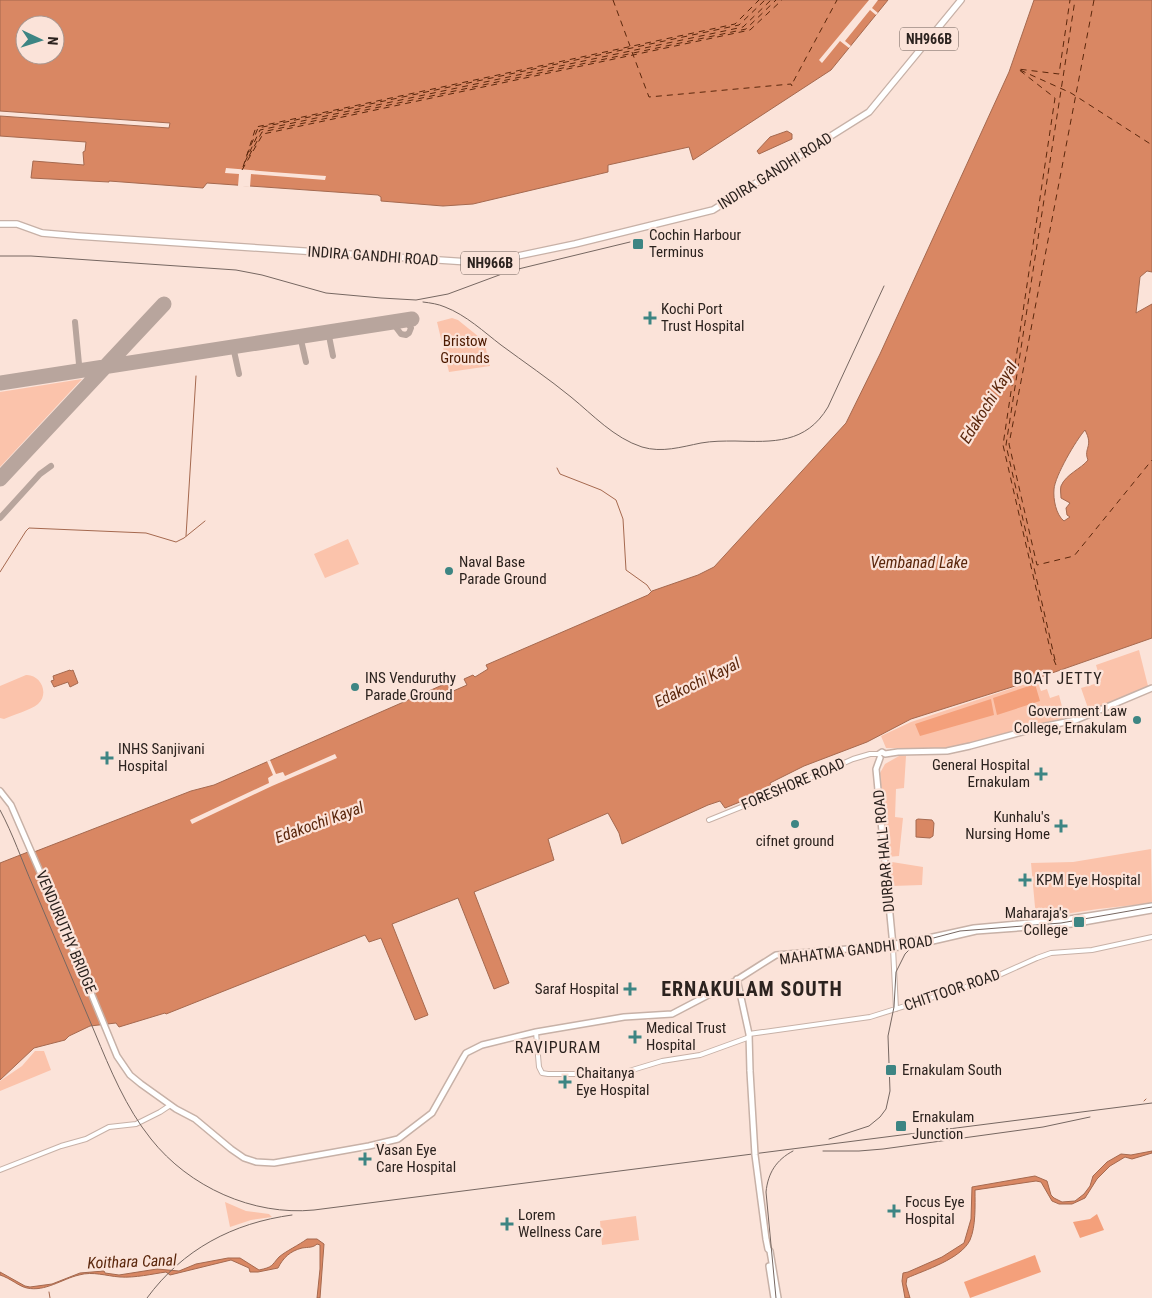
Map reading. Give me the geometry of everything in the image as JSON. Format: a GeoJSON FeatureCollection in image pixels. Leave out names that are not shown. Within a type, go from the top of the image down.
{"type":"FeatureCollection","features":[{"type":"Feature","properties":{"kind":"highway","name":"INDIRA GANDHI ROAD"},"geometry":{"type":"LineString","coordinates":[[0,224],[17,224],[42,233],[484,263],[575,244],[713,210],[731,200],[869,112],[960,0]]}},
{"type":"Feature","properties":{"kind":"main road"},"geometry":{"type":"LineString","coordinates":[[881,756],[898,752],[947,751],[991,741],[1082,718],[1152,688]]}},
{"type":"Feature","properties":{"kind":"main road","name":"FORESHORE ROAD"},"geometry":{"type":"LineString","coordinates":[[709,820],[853,759],[870,754],[881,756]]}},
{"type":"Feature","properties":{"kind":"main road","name":"DURBAR HALL ROAD"},"geometry":{"type":"LineString","coordinates":[[881,756],[876,769],[893,946]]}},
{"type":"Feature","properties":{"kind":"main road","name":"VENDURUTHY BRIDGE"},"geometry":{"type":"LineString","coordinates":[[0,791],[11,805],[114,1050]]}},
{"type":"Feature","properties":{"kind":"main road","name":"MAHATMA GANDHI ROAD"},"geometry":{"type":"LineString","coordinates":[[1138,910],[1152,906]]}},
{"type":"Feature","properties":{"kind":"main road","name":"MAHATMA GANDHI ROAD"},"geometry":{"type":"LineString","coordinates":[[114,1050],[130,1075],[207,1130],[230,1150],[256,1162],[274,1163],[304,1159],[392,1142],[403,1138],[432,1113],[467,1054],[474,1051],[536,1034],[599,1024],[672,1017],[766,963],[780,957],[893,946],[946,936],[974,928],[1035,925],[1138,910],[1152,910]]}},
{"type":"Feature","properties":{"kind":"main road","name":"CHITTOOR ROAD"},"geometry":{"type":"LineString","coordinates":[[536,1034],[539,1067],[542,1074],[619,1074],[662,1061],[700,1055],[748,1036],[870,1017],[986,981],[1050,953],[1092,950],[1152,937]]}},
{"type":"Feature","properties":{"kind":"main road"},"geometry":{"type":"LineString","coordinates":[[893,946],[896,1009]]}},
{"type":"Feature","properties":{"kind":"main road"},"geometry":{"type":"LineString","coordinates":[[736,981],[748,1036],[755,1155],[766,1239],[770,1251],[775,1291],[778,1298]]}},
{"type":"Feature","properties":{"kind":"main road"},"geometry":{"type":"LineString","coordinates":[[1,1169],[61,1146],[86,1139],[109,1127],[136,1124],[170,1105]]}},
{"type":"Feature","properties":{"kind":"main road"},"geometry":{"type":"LineString","coordinates":[[774,1298],[775,1291]]}},
{"type":"Feature","properties":{"kind":"green space","name":"Bristow Grounds"},"geometry":{"type":"Polygon","coordinates":[[[452,318],[458,320],[484,341],[490,366],[449,372],[437,322],[452,318]]]}},
{"type":"Feature","properties":{"kind":"green space"},"geometry":{"type":"Polygon","coordinates":[[[82,379],[0,467],[0,392],[82,379]]]}},
{"type":"Feature","properties":{"kind":"green space"},"geometry":{"type":"Polygon","coordinates":[[[348,539],[359,564],[325,578],[314,554],[348,539]]]}},
{"type":"Feature","properties":{"kind":"green space"},"geometry":{"type":"Polygon","coordinates":[[[1139,650],[1148,686],[1089,711],[1081,688],[1101,682],[1096,665],[1139,650]]]}},
{"type":"Feature","properties":{"kind":"green space"},"geometry":{"type":"Polygon","coordinates":[[[26,675],[35,678],[42,685],[42,700],[27,710],[4,719],[0,718],[0,686],[26,675]]]}},
{"type":"Feature","properties":{"kind":"green space"},"geometry":{"type":"Polygon","coordinates":[[[1037,680],[1041,691],[1047,689],[1050,698],[1059,695],[1065,718],[949,748],[886,748],[881,736],[911,722],[1037,680]]]}},
{"type":"Feature","properties":{"kind":"green space"},"geometry":{"type":"Polygon","coordinates":[[[899,756],[906,756],[904,788],[896,789],[895,817],[903,818],[899,856],[887,857],[880,773],[885,764],[899,756]]]}},
{"type":"Feature","properties":{"kind":"green space"},"geometry":{"type":"Polygon","coordinates":[[[1151,849],[1152,903],[1038,918],[1035,907],[1031,863],[1073,862],[1151,849]]]}},
{"type":"Feature","properties":{"kind":"green space"},"geometry":{"type":"Polygon","coordinates":[[[892,862],[923,867],[922,885],[892,886],[890,864],[892,862]]]}},
{"type":"Feature","properties":{"kind":"green space"},"geometry":{"type":"Polygon","coordinates":[[[35,1051],[44,1051],[51,1070],[0,1091],[0,1081],[22,1066],[35,1051]]]}},
{"type":"Feature","properties":{"kind":"green space"},"geometry":{"type":"Polygon","coordinates":[[[225,1202],[246,1211],[269,1214],[272,1217],[251,1220],[230,1227],[225,1202]]]}},
{"type":"Feature","properties":{"kind":"green space"},"geometry":{"type":"Polygon","coordinates":[[[636,1216],[639,1240],[602,1245],[600,1221],[636,1216]]]}},
{"type":"Feature","properties":{"kind":"shaded area"},"geometry":{"type":"Polygon","coordinates":[[[1035,684],[1040,701],[997,715],[993,698],[1035,684]]]}},
{"type":"Feature","properties":{"kind":"shaded area"},"geometry":{"type":"Polygon","coordinates":[[[991,699],[994,715],[920,736],[915,724],[991,699]]]}},
{"type":"Feature","properties":{"kind":"shaded area"},"geometry":{"type":"Polygon","coordinates":[[[1097,1214],[1104,1230],[1080,1238],[1073,1222],[1090,1219],[1097,1214]]]}},
{"type":"Feature","properties":{"kind":"shaded area"},"geometry":{"type":"Polygon","coordinates":[[[1035,1255],[1041,1272],[970,1298],[964,1282],[1035,1255]]]}},
{"type":"Feature","properties":{"kind":"water"},"geometry":{"type":"Polygon","coordinates":[[[0,0],[888,0],[831,70],[693,160],[689,147],[608,165],[608,172],[473,204],[443,206],[381,201],[381,197],[378,195],[207,183],[203,188],[109,181],[31,178],[33,161],[84,165],[83,152],[85,151],[86,142],[0,136],[0,116],[169,128],[170,123],[0,111],[0,0]]]}},
{"type":"Feature","properties":{"kind":"water","name":"Vembanad Lake"},"geometry":{"type":"Polygon","coordinates":[[[1034,0],[1152,0],[1152,272],[1147,271],[1140,277],[1136,313],[1152,304],[1152,638],[1012,687],[911,719],[867,742],[804,766],[770,783],[772,789],[725,808],[720,801],[708,805],[622,844],[619,833],[608,813],[548,839],[554,860],[474,892],[509,983],[494,989],[458,898],[392,924],[428,1015],[415,1020],[381,938],[369,942],[365,935],[166,1014],[119,1027],[116,1023],[90,1026],[69,1036],[65,1040],[34,1048],[0,1080],[0,863],[28,852],[34,852],[191,791],[214,785],[447,683],[451,692],[467,685],[464,679],[473,675],[475,677],[488,669],[486,665],[648,595],[652,591],[698,575],[714,567],[846,423],[880,354],[1009,72],[1034,0]],[[1085,430],[1066,458],[1055,483],[1055,502],[1059,515],[1064,521],[1070,517],[1067,515],[1066,508],[1070,503],[1061,498],[1061,486],[1066,478],[1088,460],[1088,436],[1085,430]]]}},
{"type":"Feature","properties":{"kind":"water"},"geometry":{"type":"Polygon","coordinates":[[[787,131],[792,134],[792,139],[759,154],[757,151],[770,137],[787,131]]]}},
{"type":"Feature","properties":{"kind":"water"},"geometry":{"type":"Polygon","coordinates":[[[73,670],[78,683],[70,687],[68,682],[54,687],[51,681],[54,680],[53,676],[73,670]]]}},
{"type":"Feature","properties":{"kind":"water"},"geometry":{"type":"Polygon","coordinates":[[[916,820],[932,820],[934,823],[933,836],[930,838],[916,837],[916,820]]]}},
{"type":"Feature","properties":{"kind":"water"},"geometry":{"type":"Polygon","coordinates":[[[1152,1151],[1152,1153],[1132,1159],[1125,1157],[1110,1166],[1097,1179],[1085,1198],[1072,1204],[1059,1204],[1052,1201],[1041,1182],[1036,1181],[975,1190],[974,1222],[970,1240],[959,1253],[951,1258],[907,1278],[906,1284],[910,1298],[905,1298],[902,1281],[903,1273],[942,1257],[964,1243],[971,1219],[972,1187],[1035,1176],[1047,1181],[1051,1195],[1054,1198],[1062,1202],[1075,1201],[1084,1194],[1090,1186],[1093,1176],[1107,1162],[1121,1154],[1131,1155],[1152,1151]]]}},
{"type":"Feature","properties":{"kind":"water","name":"Koithara Canal"},"geometry":{"type":"Polygon","coordinates":[[[307,1239],[317,1239],[324,1244],[320,1298],[317,1298],[320,1245],[317,1244],[290,1253],[278,1268],[258,1272],[250,1272],[249,1268],[231,1260],[170,1275],[166,1272],[126,1277],[84,1274],[47,1287],[34,1289],[24,1287],[0,1275],[0,1272],[30,1287],[52,1284],[80,1273],[104,1271],[105,1273],[119,1275],[157,1269],[179,1271],[196,1264],[228,1258],[240,1258],[259,1270],[271,1266],[279,1257],[307,1239]]]}},
{"type":"Feature","properties":{"kind":"pier"},"geometry":{"type":"Polygon","coordinates":[[[869,0],[878,0],[872,8],[878,13],[876,15],[870,10],[845,41],[851,46],[849,48],[840,41],[822,63],[819,60],[869,0]]]}},
{"type":"Feature","properties":{"kind":"pier"},"geometry":{"type":"Polygon","coordinates":[[[226,168],[326,176],[325,180],[251,174],[250,187],[238,186],[239,174],[225,173],[226,168]]]}},
{"type":"Feature","properties":{"kind":"pier"},"geometry":{"type":"Polygon","coordinates":[[[335,754],[337,758],[192,824],[190,820],[269,783],[268,778],[273,775],[267,761],[270,760],[276,774],[283,772],[285,776],[335,754]]]}},
{"type":"Feature","properties":{"kind":"waterway"},"geometry":{"type":"LineString","coordinates":[[186,536],[196,376]]}},
{"type":"Feature","properties":{"kind":"waterway"},"geometry":{"type":"LineString","coordinates":[[557,468],[560,474],[601,490],[616,500],[623,519],[626,570],[647,585],[651,591]]}},
{"type":"Feature","properties":{"kind":"waterway"},"geometry":{"type":"LineString","coordinates":[[0,572],[29,528],[146,533],[176,542],[205,521]]}},
{"type":"Feature","properties":{"kind":"waterway"},"geometry":{"type":"LineString","coordinates":[[49,1292],[50,1298]]}},
{"type":"Feature","properties":{"kind":"ferry route"},"geometry":{"type":"LineString","coordinates":[[613,0],[630,46]]}},
{"type":"Feature","properties":{"kind":"ferry route"},"geometry":{"type":"LineString","coordinates":[[243,167],[256,127],[735,24],[759,0]]}},
{"type":"Feature","properties":{"kind":"ferry route"},"geometry":{"type":"LineString","coordinates":[[247,155],[258,128],[739,25],[765,0]]}},
{"type":"Feature","properties":{"kind":"ferry route"},"geometry":{"type":"LineString","coordinates":[[245,162],[260,130],[743,27],[771,0]]}},
{"type":"Feature","properties":{"kind":"ferry route"},"geometry":{"type":"LineString","coordinates":[[249,156],[262,132],[746,29],[776,0]]}},
{"type":"Feature","properties":{"kind":"ferry route"},"geometry":{"type":"LineString","coordinates":[[242,170],[263,134],[750,30],[782,0]]}},
{"type":"Feature","properties":{"kind":"ferry route"},"geometry":{"type":"LineString","coordinates":[[632,52],[649,97],[791,84],[792,86],[837,0]]}},
{"type":"Feature","properties":{"kind":"ferry route"},"geometry":{"type":"LineString","coordinates":[[1056,665],[1051,653],[1003,445],[1055,98],[1018,69],[1059,74],[1070,0]]}},
{"type":"Feature","properties":{"kind":"ferry route"},"geometry":{"type":"LineString","coordinates":[[1055,660],[1006,445],[1075,0]]}},
{"type":"Feature","properties":{"kind":"ferry route"},"geometry":{"type":"LineString","coordinates":[[1094,0],[1009,444],[1037,565],[1074,556],[1152,460]]}},
{"type":"Feature","properties":{"kind":"ferry route"},"geometry":{"type":"LineString","coordinates":[[1020,70],[1071,93],[1152,145]]}},
{"type":"Feature","properties":{"kind":"taxiway"},"geometry":{"type":"LineString","coordinates":[[392,322],[401,334],[406,335],[411,328],[403,320]]}},
{"type":"Feature","properties":{"kind":"taxiway"},"geometry":{"type":"LineString","coordinates":[[74,372],[79,364],[75,322]]}},
{"type":"Feature","properties":{"kind":"taxiway"},"geometry":{"type":"LineString","coordinates":[[325,332],[329,336],[333,356]]}},
{"type":"Feature","properties":{"kind":"taxiway"},"geometry":{"type":"LineString","coordinates":[[298,337],[301,340],[306,362]]}},
{"type":"Feature","properties":{"kind":"taxiway"},"geometry":{"type":"LineString","coordinates":[[230,348],[234,351],[239,374]]}},
{"type":"Feature","properties":{"kind":"taxiway"},"geometry":{"type":"LineString","coordinates":[[0,518],[40,474],[51,466]]}},
{"type":"Feature","properties":{"kind":"runway"},"geometry":{"type":"LineString","coordinates":[[0,479],[164,304]]}},
{"type":"Feature","properties":{"kind":"runway"},"geometry":{"type":"LineString","coordinates":[[0,383],[412,319]]}},
{"type":"Feature","properties":{"kind":"railway"},"geometry":{"type":"LineString","coordinates":[[0,256],[31,256],[236,270],[262,275],[326,293],[416,300],[448,294],[510,271],[630,242]]}},
{"type":"Feature","properties":{"kind":"railway"},"geometry":{"type":"LineString","coordinates":[[423,302],[453,310],[467,319],[622,438],[649,449],[664,449],[714,441],[775,440],[799,434],[810,428],[828,407],[884,286]]}},
{"type":"Feature","properties":{"kind":"railway"},"geometry":{"type":"LineString","coordinates":[[0,810],[119,1088],[142,1127],[166,1156],[184,1171],[224,1195],[246,1203],[291,1211],[314,1210],[1152,1103]]}},
{"type":"Feature","properties":{"kind":"railway"},"geometry":{"type":"LineString","coordinates":[[829,1139],[869,1126],[886,1109],[890,1091],[888,1036],[894,1007],[896,972],[905,954],[913,946],[922,941],[960,931],[1061,923],[1152,907]]}},
{"type":"Feature","properties":{"kind":"railway"},"geometry":{"type":"LineString","coordinates":[[823,1151],[883,1149],[1043,1127],[1090,1117]]}},
{"type":"Feature","properties":{"kind":"railway"},"geometry":{"type":"LineString","coordinates":[[776,1298],[766,1192],[774,1168],[793,1151]]}},
{"type":"Feature","properties":{"kind":"railway"},"geometry":{"type":"LineString","coordinates":[[147,1298],[177,1265],[211,1241],[250,1224],[292,1215]]}},
{"type":"Feature","properties":{"kind":"place","name":"Cochin Harbour Terminus"},"geometry":{"type":"Point","coordinates":[638,244]}},
{"type":"Feature","properties":{"kind":"place","name":"Kochi Port Trust Hospital"},"geometry":{"type":"Point","coordinates":[650,318]}},
{"type":"Feature","properties":{"kind":"place","name":"Naval Base Parade Ground"},"geometry":{"type":"Point","coordinates":[449,571]}},
{"type":"Feature","properties":{"kind":"place","name":"INS Venduruthy Parade Ground"},"geometry":{"type":"Point","coordinates":[355,687]}},
{"type":"Feature","properties":{"kind":"place","name":"Government Law College, Ernakulam"},"geometry":{"type":"Point","coordinates":[1137,720]}},
{"type":"Feature","properties":{"kind":"place","name":"INHS Sanjivani Hospital"},"geometry":{"type":"Point","coordinates":[107,758]}},
{"type":"Feature","properties":{"kind":"place","name":"General Hospital Ernakulam"},"geometry":{"type":"Point","coordinates":[1041,774]}},
{"type":"Feature","properties":{"kind":"place","name":"cifnet ground"},"geometry":{"type":"Point","coordinates":[795,824]}},
{"type":"Feature","properties":{"kind":"place","name":"Kunhalu's Nursing Home"},"geometry":{"type":"Point","coordinates":[1061,826]}},
{"type":"Feature","properties":{"kind":"place","name":"KPM Eye Hospital"},"geometry":{"type":"Point","coordinates":[1025,880]}},
{"type":"Feature","properties":{"kind":"place","name":"Maharaja's College"},"geometry":{"type":"Point","coordinates":[1079,922]}},
{"type":"Feature","properties":{"kind":"place","name":"Saraf Hospital"},"geometry":{"type":"Point","coordinates":[630,989]}},
{"type":"Feature","properties":{"kind":"place","name":"Medical Trust Hospital"},"geometry":{"type":"Point","coordinates":[635,1037]}},
{"type":"Feature","properties":{"kind":"place","name":"Ernakulam South"},"geometry":{"type":"Point","coordinates":[891,1070]}},
{"type":"Feature","properties":{"kind":"place","name":"Chaitanya Eye Hospital"},"geometry":{"type":"Point","coordinates":[565,1082]}},
{"type":"Feature","properties":{"kind":"place","name":"Ernakulam Junction"},"geometry":{"type":"Point","coordinates":[901,1126]}},
{"type":"Feature","properties":{"kind":"place","name":"Vasan Eye Care Hospital"},"geometry":{"type":"Point","coordinates":[365,1159]}},
{"type":"Feature","properties":{"kind":"place","name":"Focus Eye Hospital"},"geometry":{"type":"Point","coordinates":[894,1211]}},
{"type":"Feature","properties":{"kind":"place","name":"Lorem Wellness Care"},"geometry":{"type":"Point","coordinates":[507,1224]}},
{"type":"Feature","properties":{"kind":"district","name":"BOAT JETTY"},"geometry":{"type":"Point","coordinates":[1058,678]}},
{"type":"Feature","properties":{"kind":"district","name":"ERNAKULAM SOUTH"},"geometry":{"type":"Point","coordinates":[752,989]}},
{"type":"Feature","properties":{"kind":"district","name":"RAVIPURAM"},"geometry":{"type":"Point","coordinates":[558,1047]}},
{"type":"Feature","properties":{"kind":"water label","name":"Edakochi Kayal"},"geometry":{"type":"Point","coordinates":[988,402]}},
{"type":"Feature","properties":{"kind":"water label","name":"Edakochi Kayal"},"geometry":{"type":"Point","coordinates":[697,682]}},
{"type":"Feature","properties":{"kind":"water label","name":"Edakochi Kayal"},"geometry":{"type":"Point","coordinates":[319,822]}}]}
